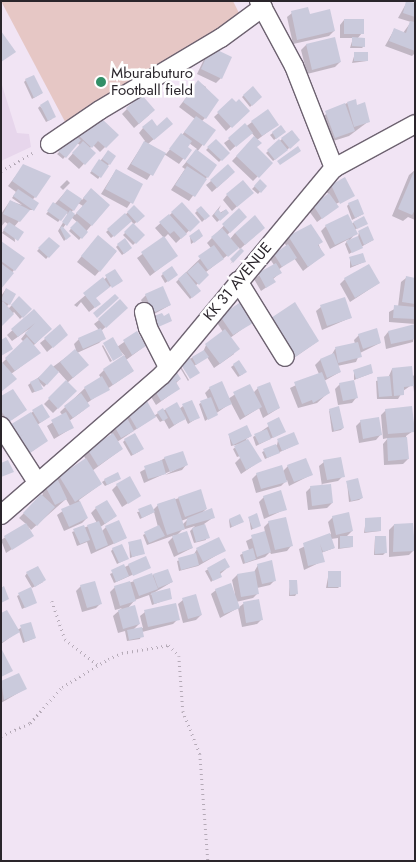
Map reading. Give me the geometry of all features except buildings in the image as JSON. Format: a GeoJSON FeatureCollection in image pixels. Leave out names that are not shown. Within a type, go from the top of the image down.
{"type":"FeatureCollection","features":[{"type":"Feature","properties":{"kind":"street"},"geometry":{"type":"LineString","coordinates":[[50,144],[100,110],[221,38],[261,4],[294,66],[334,168],[415,124]]}},
{"type":"Feature","properties":{"kind":"street","name":"KK 31 AVENUE"},"geometry":{"type":"LineString","coordinates":[[1,515],[168,367],[334,168]]}},
{"type":"Feature","properties":{"kind":"street"},"geometry":{"type":"LineString","coordinates":[[238,281],[285,357]]}},
{"type":"Feature","properties":{"kind":"street"},"geometry":{"type":"LineString","coordinates":[[144,312],[148,328],[168,367]]}},
{"type":"Feature","properties":{"kind":"street"},"geometry":{"type":"LineString","coordinates":[[1,426],[37,482]]}},
{"type":"Feature","properties":{"kind":"path"},"geometry":{"type":"LineString","coordinates":[[1,171],[50,144]]}},
{"type":"Feature","properties":{"kind":"path"},"geometry":{"type":"LineString","coordinates":[[52,601],[65,639],[98,665]]}},
{"type":"Feature","properties":{"kind":"path"},"geometry":{"type":"LineString","coordinates":[[1,736],[30,723],[62,687],[98,665],[122,652],[162,644],[169,645],[179,656],[183,711],[200,754],[208,861]]}},
{"type":"Feature","properties":{"kind":"shaded area","name":"Mburabuturo Football field"},"geometry":{"type":"Polygon","coordinates":[[[1,1],[233,1],[248,31],[71,133],[1,1]]]}},
{"type":"Feature","properties":{"kind":"shaded area"},"geometry":{"type":"Polygon","coordinates":[[[1,82],[17,133],[29,134],[31,147],[1,161],[1,82]]]}},
{"type":"Feature","properties":{"kind":"place","name":"Mburabuturo Football field"},"geometry":{"type":"Point","coordinates":[101,82]}}]}
